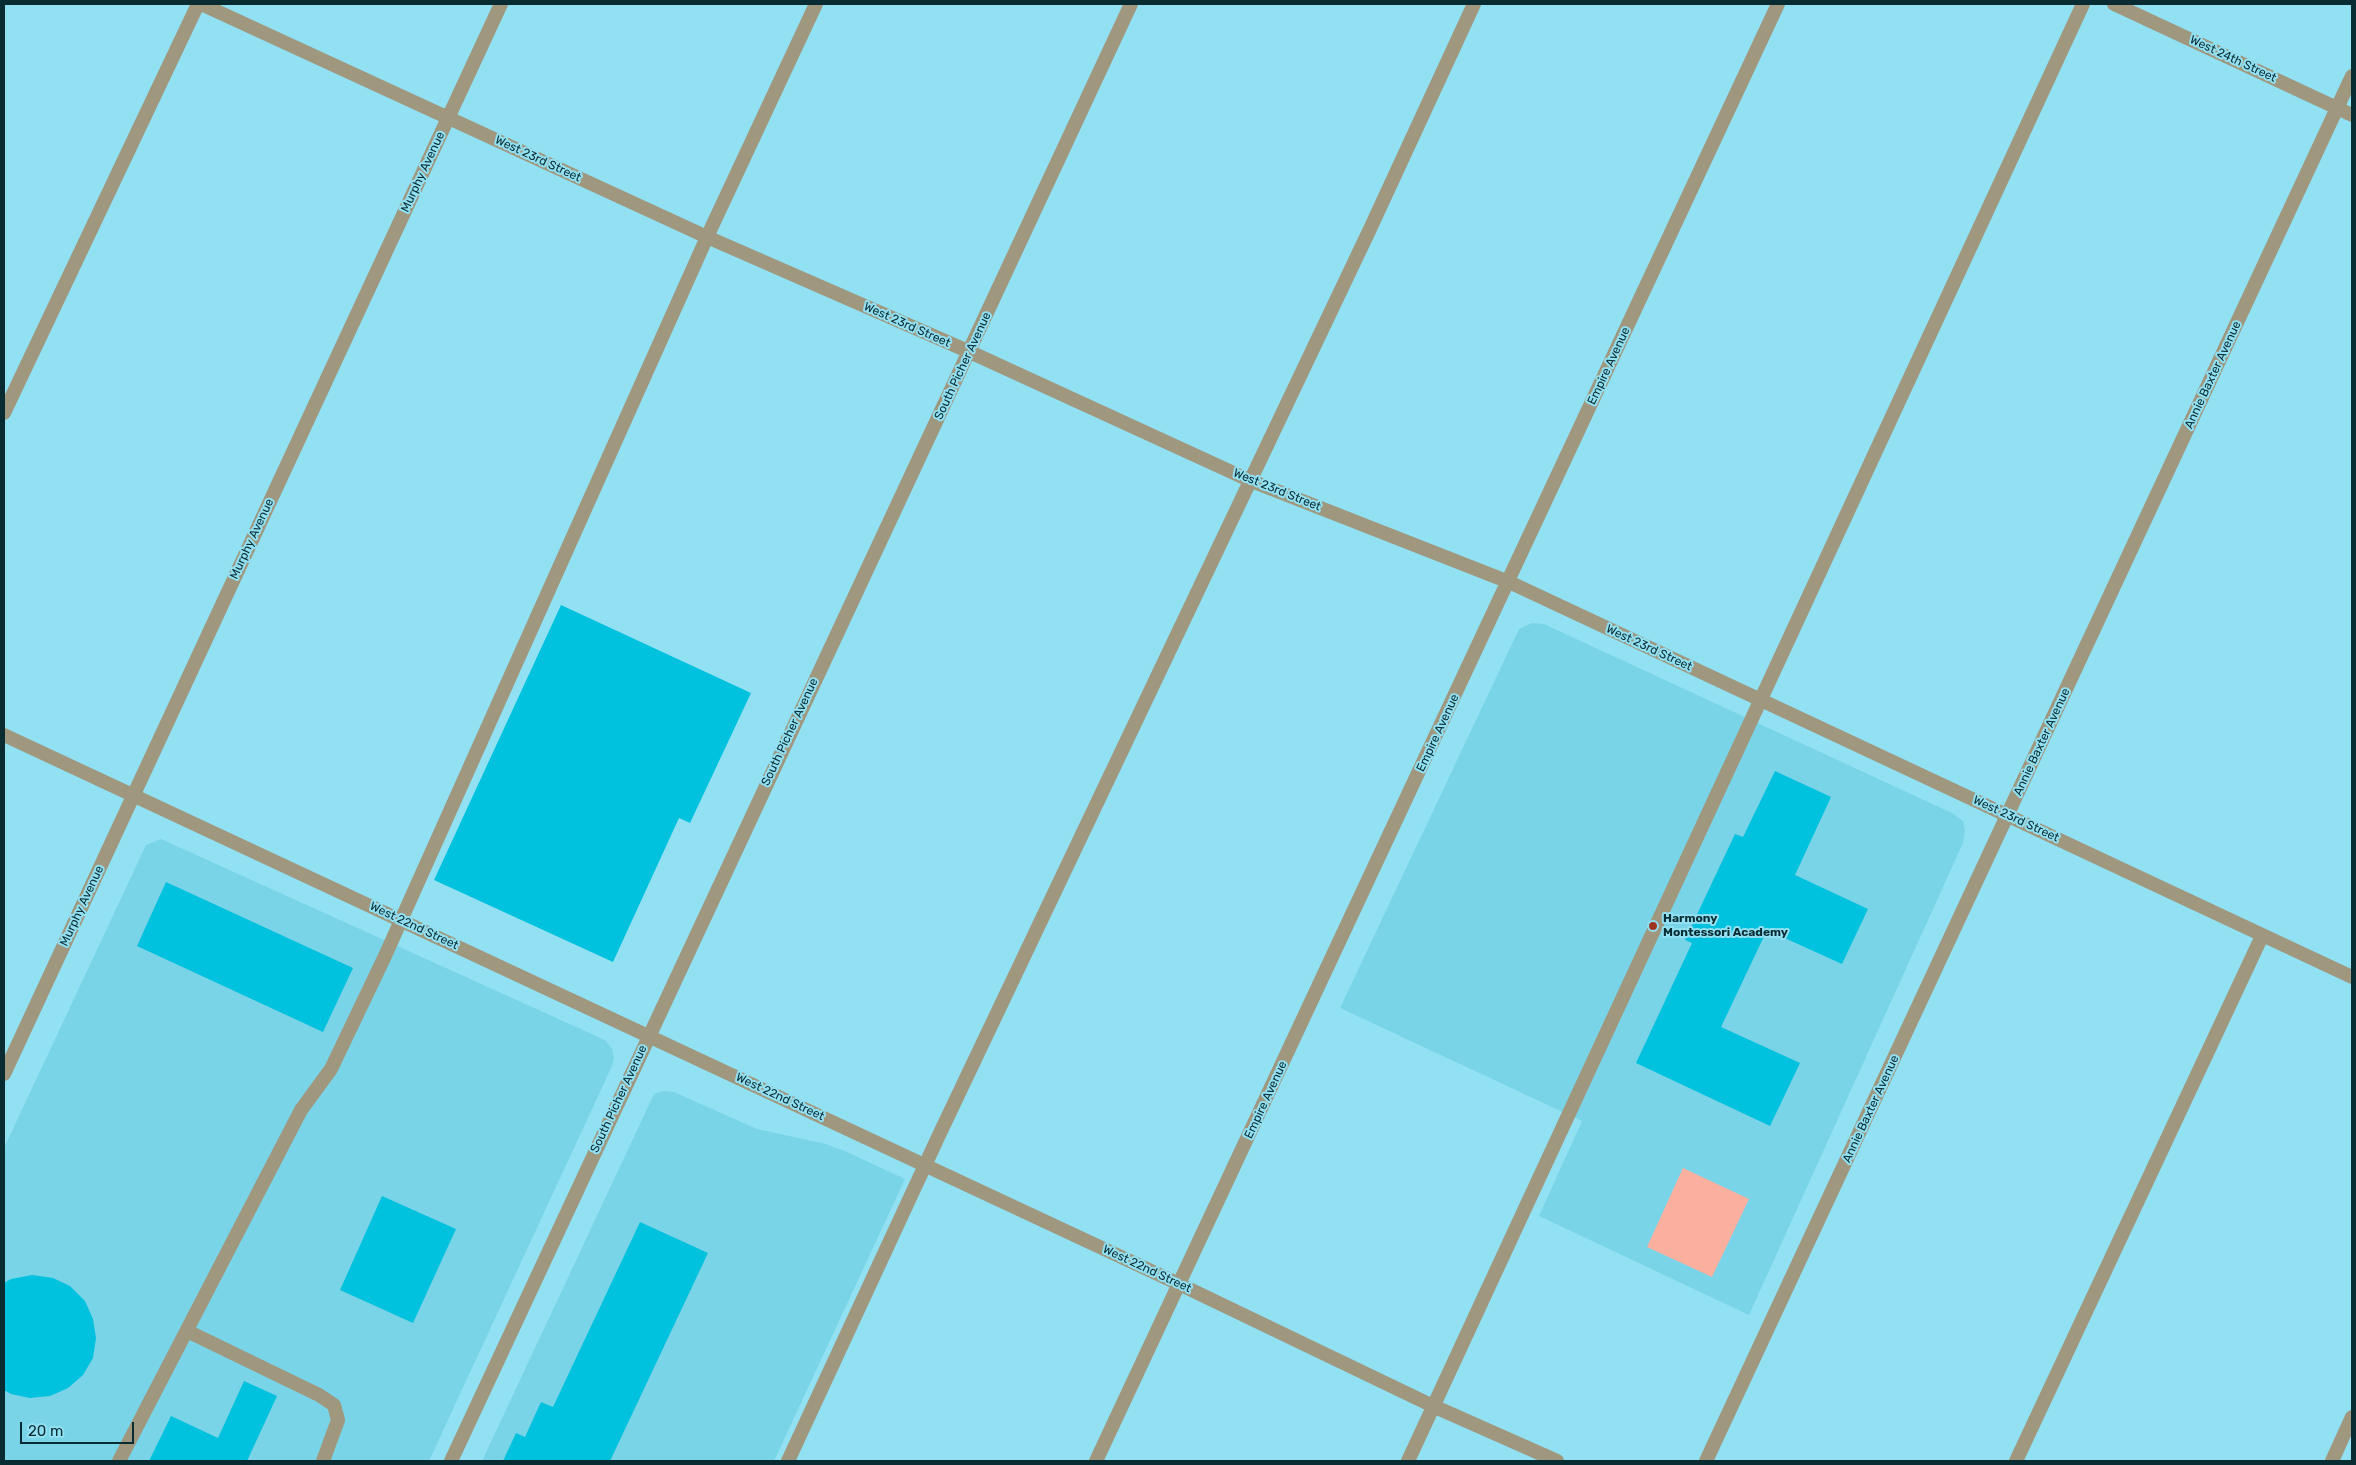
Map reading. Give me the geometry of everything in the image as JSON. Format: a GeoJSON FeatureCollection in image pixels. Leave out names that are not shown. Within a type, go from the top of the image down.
{"type":"FeatureCollection","features":[{"type":"Feature","properties":{"kind":"street","name":"West 23rd Street"},"geometry":{"type":"LineString","coordinates":[[199,4],[707,237],[970,352],[1249,480],[1509,582],[2352,977]]}},
{"type":"Feature","properties":{"kind":"street"},"geometry":{"type":"LineString","coordinates":[[4,413],[199,4]]}},
{"type":"Feature","properties":{"kind":"street","name":"Murphy Avenue"},"geometry":{"type":"LineString","coordinates":[[4,1074],[501,4]]}},
{"type":"Feature","properties":{"kind":"street"},"geometry":{"type":"LineString","coordinates":[[119,1461],[301,1110],[331,1068],[402,920],[707,237],[816,4]]}},
{"type":"Feature","properties":{"kind":"street","name":"South Picher Avenue"},"geometry":{"type":"LineString","coordinates":[[450,1461],[1131,4]]}},
{"type":"Feature","properties":{"kind":"street"},"geometry":{"type":"LineString","coordinates":[[788,1461],[925,1165],[1249,480],[1370,229],[1474,4]]}},
{"type":"Feature","properties":{"kind":"street","name":"Empire Avenue"},"geometry":{"type":"LineString","coordinates":[[1096,1461],[1778,4]]}},
{"type":"Feature","properties":{"kind":"street"},"geometry":{"type":"LineString","coordinates":[[1408,1461],[1505,1247],[2083,4]]}},
{"type":"Feature","properties":{"kind":"street","name":"West 24th Street"},"geometry":{"type":"LineString","coordinates":[[2114,4],[2352,115]]}},
{"type":"Feature","properties":{"kind":"street","name":"Annie Baxter Avenue"},"geometry":{"type":"LineString","coordinates":[[1706,1461],[2352,76]]}},
{"type":"Feature","properties":{"kind":"street","name":"West 22nd Street"},"geometry":{"type":"LineString","coordinates":[[4,735],[1179,1284],[1433,1406],[1557,1461]]}},
{"type":"Feature","properties":{"kind":"street"},"geometry":{"type":"LineString","coordinates":[[2016,1461],[2262,936]]}},
{"type":"Feature","properties":{"kind":"street"},"geometry":{"type":"LineString","coordinates":[[187,1330],[319,1394],[334,1405],[338,1420],[323,1461]]}},
{"type":"Feature","properties":{"kind":"street"},"geometry":{"type":"LineString","coordinates":[[2332,1461],[2352,1417]]}},
{"type":"Feature","properties":{"kind":"shaded area","name":"Harmony Montessori Academy"},"geometry":{"type":"Polygon","coordinates":[[[1532,623],[1544,624],[1952,813],[1963,821],[1965,831],[1963,843],[1749,1315],[1539,1216],[1582,1121],[1340,1008],[1519,629],[1532,623]]]}},
{"type":"Feature","properties":{"kind":"shaded area"},"geometry":{"type":"Polygon","coordinates":[[[161,839],[605,1040],[612,1049],[614,1058],[612,1066],[429,1461],[4,1461],[4,1148],[146,845],[161,839]]]}},
{"type":"Feature","properties":{"kind":"shaded area"},"geometry":{"type":"Polygon","coordinates":[[[663,1091],[674,1092],[757,1129],[826,1144],[905,1179],[774,1461],[482,1461],[654,1094],[663,1091]]]}},
{"type":"Feature","properties":{"kind":"shaded area"},"geometry":{"type":"Polygon","coordinates":[[[1683,1168],[1749,1199],[1712,1277],[1647,1247],[1683,1168]]]}},
{"type":"Feature","properties":{"kind":"building"},"geometry":{"type":"Polygon","coordinates":[[[561,605],[751,693],[690,823],[679,818],[613,962],[434,880],[561,605]]]}},
{"type":"Feature","properties":{"kind":"building"},"geometry":{"type":"Polygon","coordinates":[[[1775,771],[1831,797],[1795,875],[1868,909],[1842,964],[1767,930],[1721,1027],[1800,1063],[1770,1126],[1636,1063],[1692,943],[1685,940],[1735,834],[1743,837],[1775,771]]]}},
{"type":"Feature","properties":{"kind":"building"},"geometry":{"type":"Polygon","coordinates":[[[166,882],[353,968],[323,1032],[137,946],[166,882]]]}},
{"type":"Feature","properties":{"kind":"building"},"geometry":{"type":"Polygon","coordinates":[[[382,1196],[456,1229],[413,1323],[340,1290],[382,1196]]]}},
{"type":"Feature","properties":{"kind":"building"},"geometry":{"type":"Polygon","coordinates":[[[640,1222],[708,1253],[610,1461],[503,1461],[516,1433],[525,1437],[541,1402],[553,1407],[640,1222]]]}},
{"type":"Feature","properties":{"kind":"building"},"geometry":{"type":"Polygon","coordinates":[[[32,1275],[53,1278],[70,1286],[85,1301],[93,1319],[96,1338],[93,1358],[83,1375],[68,1388],[50,1396],[30,1398],[11,1394],[4,1390],[4,1283],[11,1279],[32,1275]]]}},
{"type":"Feature","properties":{"kind":"building"},"geometry":{"type":"Polygon","coordinates":[[[244,1381],[277,1396],[247,1461],[149,1461],[171,1416],[218,1438],[244,1381]]]}},
{"type":"Feature","properties":{"kind":"place","name":"Harmony Montessori Academy"},"geometry":{"type":"Point","coordinates":[1653,926]}}]}
